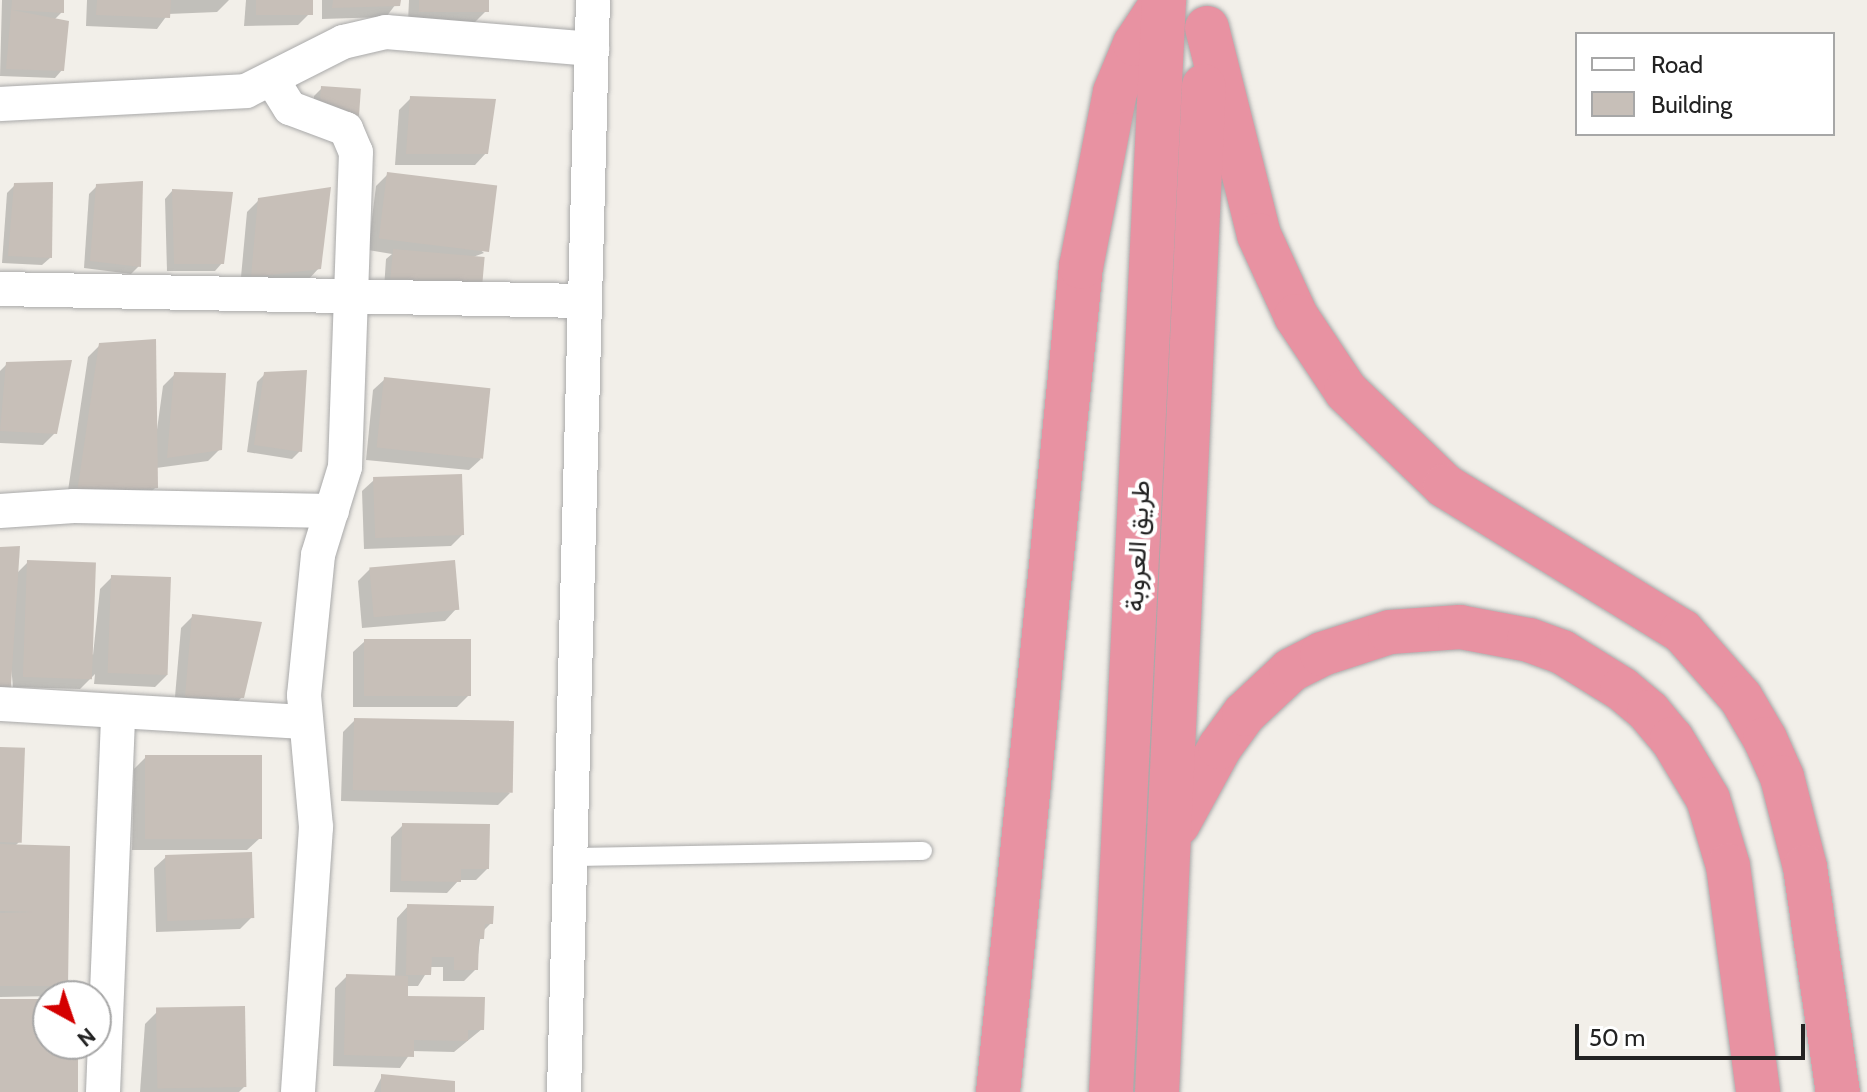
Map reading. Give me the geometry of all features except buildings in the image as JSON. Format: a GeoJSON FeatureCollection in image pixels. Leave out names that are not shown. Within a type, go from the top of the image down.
{"type":"FeatureCollection","features":[{"type":"Feature","properties":{"kind":"highway"},"geometry":{"type":"LineString","coordinates":[[998,1092],[1081,267],[1115,92],[1135,44],[1164,0]]}},
{"type":"Feature","properties":{"kind":"highway","name":"طريق العروبة"},"geometry":{"type":"LineString","coordinates":[[1111,1092],[1164,0]]}},
{"type":"Feature","properties":{"kind":"highway"},"geometry":{"type":"LineString","coordinates":[[1207,14],[1259,235],[1296,316],[1346,391],[1445,486],[1682,631],[1741,698],[1765,739],[1782,777],[1805,867],[1838,1092]]}},
{"type":"Feature","properties":{"kind":"highway","name":"طريق العروبة"},"geometry":{"type":"LineString","coordinates":[[1157,1092],[1172,837],[1207,14]]}},
{"type":"Feature","properties":{"kind":"highway"},"geometry":{"type":"LineString","coordinates":[[1172,837],[1207,767],[1244,714],[1291,670],[1322,654],[1390,632],[1460,627],[1529,640],[1562,652],[1622,689],[1649,712],[1692,767],[1708,799],[1728,866],[1758,1092]]}},
{"type":"Feature","properties":{"kind":"street"},"geometry":{"type":"LineString","coordinates":[[564,1092],[593,0]]}},
{"type":"Feature","properties":{"kind":"street"},"geometry":{"type":"LineString","coordinates":[[0,104],[231,92],[273,81],[343,42],[371,34],[592,49]]}},
{"type":"Feature","properties":{"kind":"street"},"geometry":{"type":"LineString","coordinates":[[273,81],[290,108],[338,125],[356,144],[345,467],[318,555],[303,722],[316,827],[298,1092]]}},
{"type":"Feature","properties":{"kind":"street"},"geometry":{"type":"LineString","coordinates":[[0,289],[585,301]]}},
{"type":"Feature","properties":{"kind":"street"},"geometry":{"type":"LineString","coordinates":[[0,511],[74,506],[332,511]]}},
{"type":"Feature","properties":{"kind":"street"},"geometry":{"type":"LineString","coordinates":[[0,704],[303,722]]}},
{"type":"Feature","properties":{"kind":"street"},"geometry":{"type":"LineString","coordinates":[[103,1092],[118,711]]}},
{"type":"Feature","properties":{"kind":"lane"},"geometry":{"type":"LineString","coordinates":[[571,857],[923,851]]}}]}
